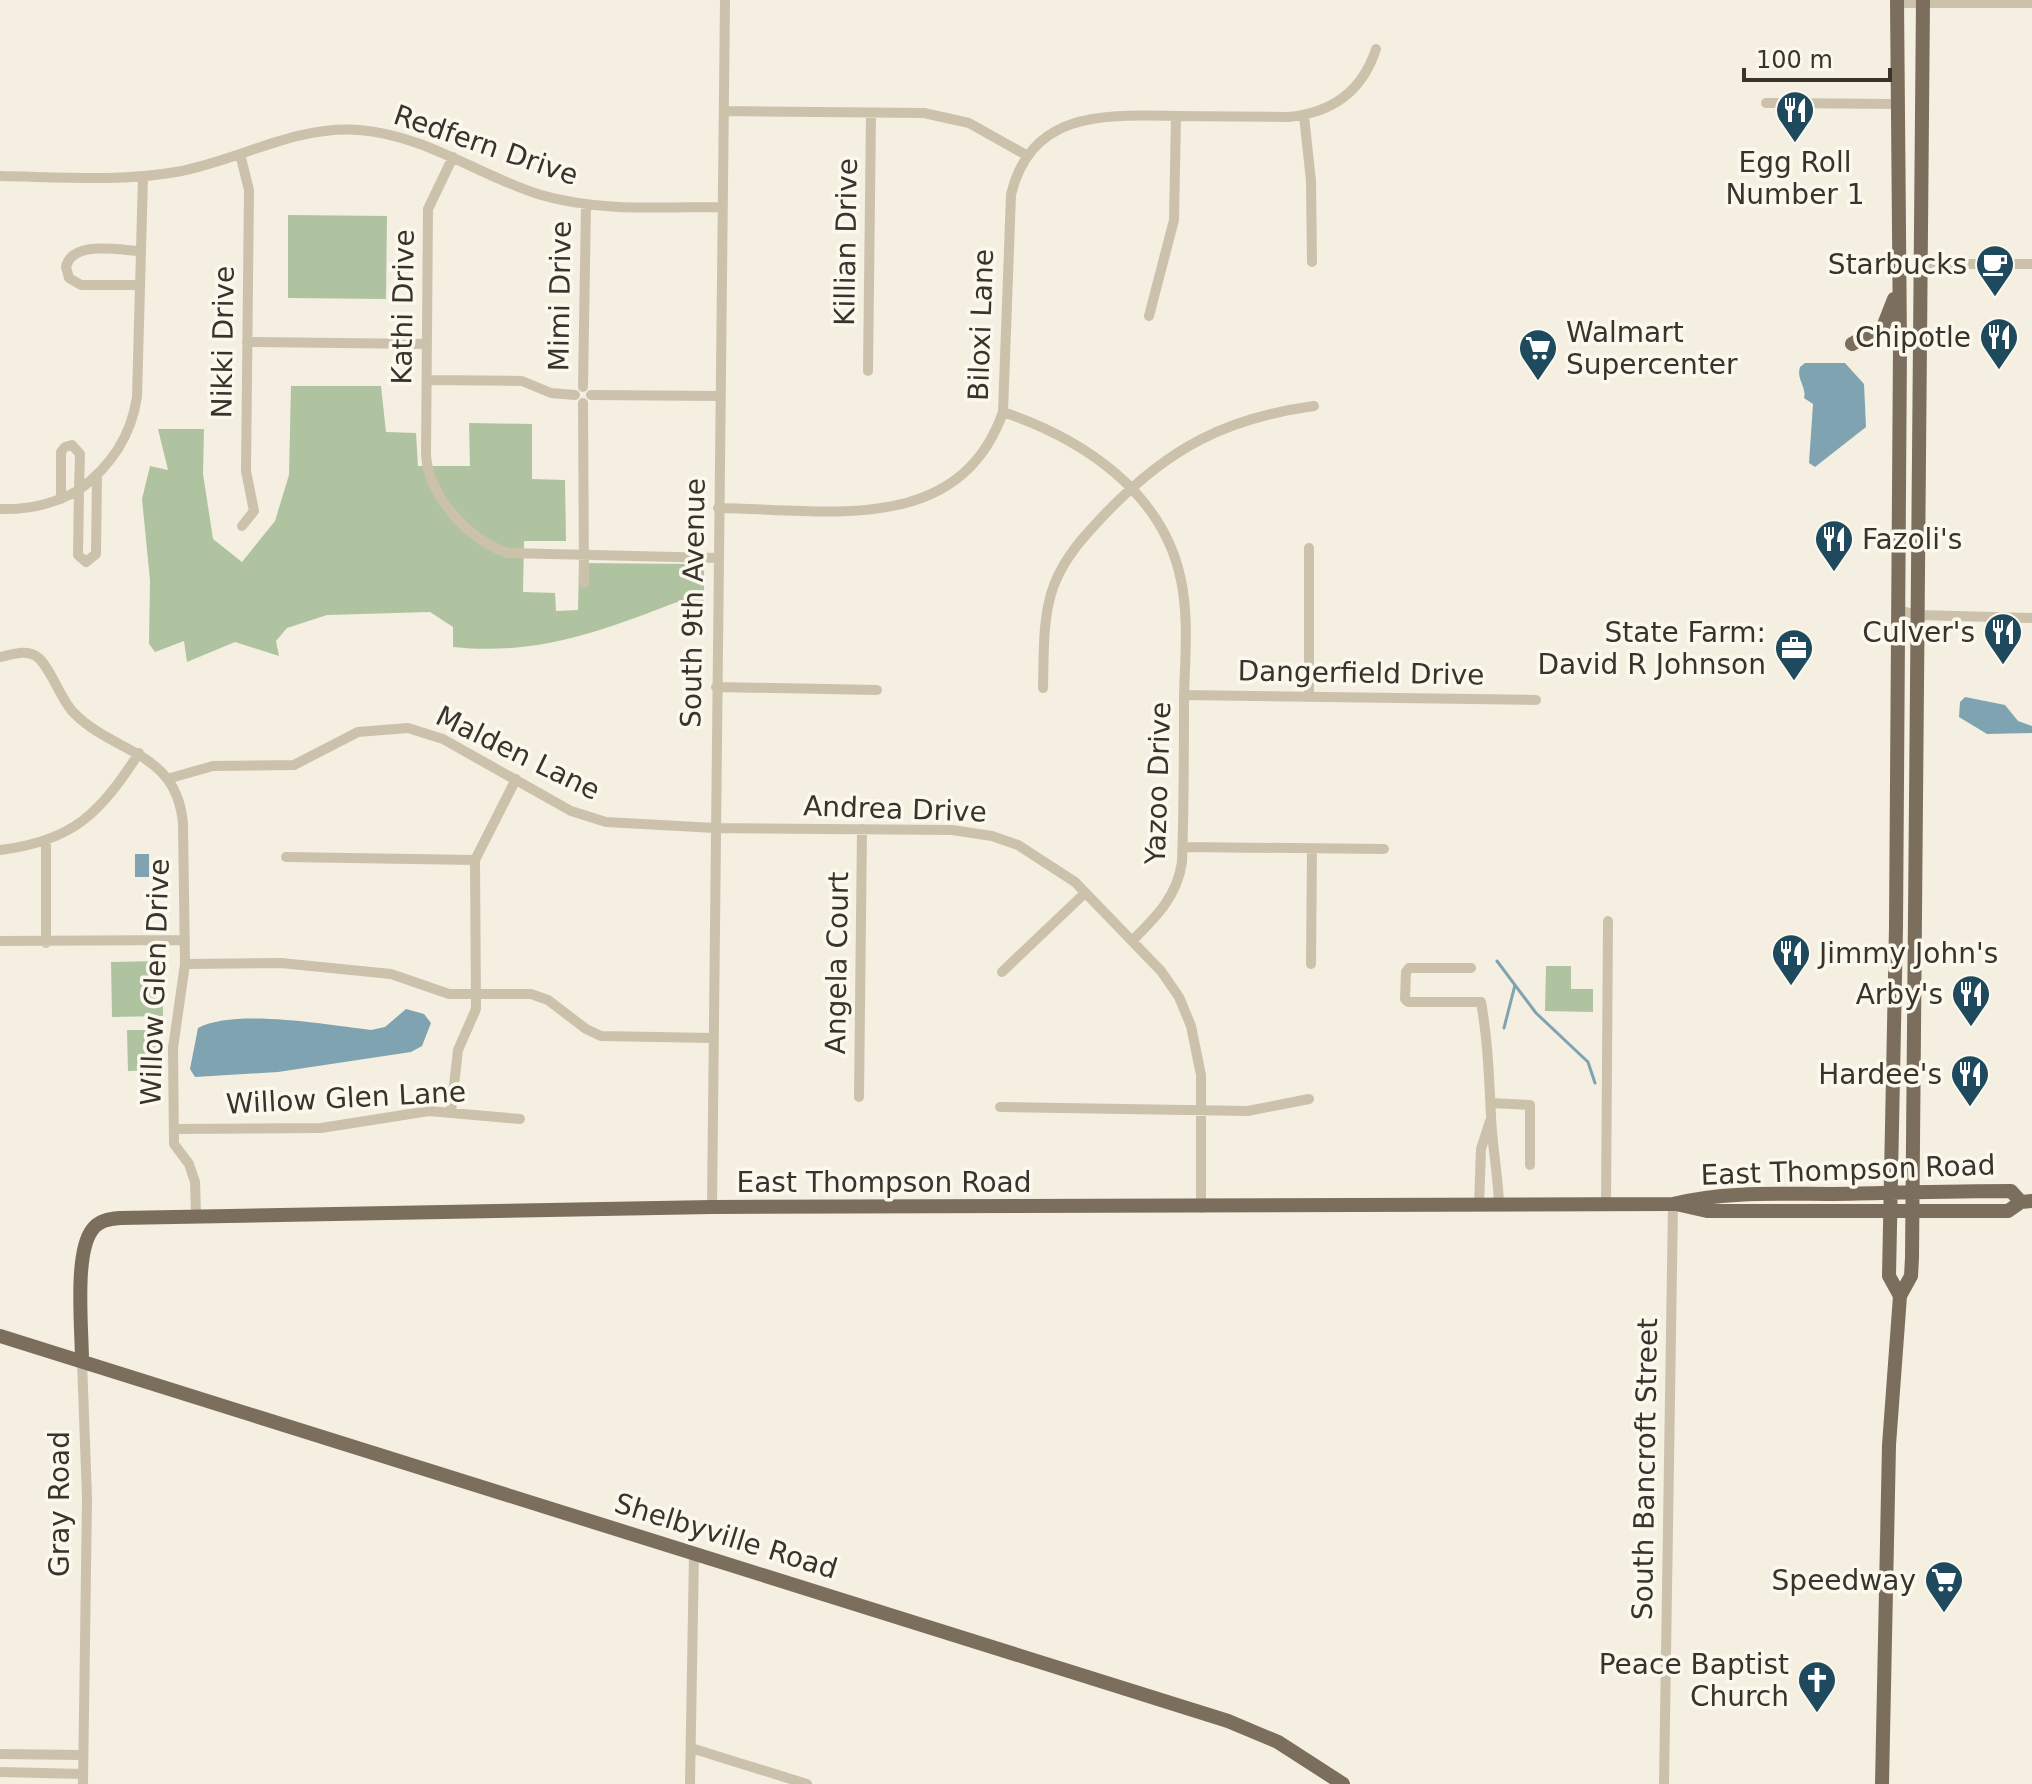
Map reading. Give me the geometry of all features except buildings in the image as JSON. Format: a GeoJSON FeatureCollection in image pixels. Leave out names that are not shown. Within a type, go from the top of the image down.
{"type":"FeatureCollection","features":[{"type":"Feature","properties":{"kind":"main road"},"geometry":{"type":"LineString","coordinates":[[1897,1],[1898,610],[1889,1276],[1900,1296]]}},
{"type":"Feature","properties":{"kind":"main road"},"geometry":{"type":"LineString","coordinates":[[1882,1784],[1889,1445],[1900,1296],[1911,1276],[1913,1210],[1923,2]]}},
{"type":"Feature","properties":{"kind":"main road"},"geometry":{"type":"LineString","coordinates":[[1852,344],[1883,327],[1899,283]]}},
{"type":"Feature","properties":{"kind":"main road","name":"East Thompson Road"},"geometry":{"type":"LineString","coordinates":[[96,1226],[120,1218],[196,1214],[712,1207],[1201,1208],[1673,1204],[1707,1211],[1890,1201],[1913,1194],[2011,1191],[2026,1201],[2008,1211],[1913,1210],[1890,1201]]}},
{"type":"Feature","properties":{"kind":"main road","name":"Gray Road"},"geometry":{"type":"LineString","coordinates":[[82,1361],[85,1250],[96,1226]]}},
{"type":"Feature","properties":{"kind":"main road"},"geometry":{"type":"LineString","coordinates":[[0,1336],[82,1361]]}},
{"type":"Feature","properties":{"kind":"main road","name":"Shelbyville Road"},"geometry":{"type":"LineString","coordinates":[[82,1361],[1242,1726],[1278,1742],[1343,1784]]}},
{"type":"Feature","properties":{"kind":"street","name":"South 9th Avenue"},"geometry":{"type":"LineString","coordinates":[[712,1207],[725,0]]}},
{"type":"Feature","properties":{"kind":"street"},"geometry":{"type":"LineString","coordinates":[[1897,1],[2032,3]]}},
{"type":"Feature","properties":{"kind":"street"},"geometry":{"type":"LineString","coordinates":[[724,111],[924,113],[969,123],[1028,156],[1058,129],[1091,116],[1304,116],[1334,106],[1352,92],[1368,70],[1376,49]]}},
{"type":"Feature","properties":{"kind":"street"},"geometry":{"type":"LineString","coordinates":[[1766,103],[1896,104]]}},
{"type":"Feature","properties":{"kind":"street","name":"Killian Drive"},"geometry":{"type":"LineString","coordinates":[[868,371],[871,113]]}},
{"type":"Feature","properties":{"kind":"street"},"geometry":{"type":"LineString","coordinates":[[1149,316],[1174,220],[1176,116]]}},
{"type":"Feature","properties":{"kind":"street"},"geometry":{"type":"LineString","coordinates":[[1304,116],[1311,181],[1312,262]]}},
{"type":"Feature","properties":{"kind":"street","name":"Redfern Drive"},"geometry":{"type":"LineString","coordinates":[[0,176],[143,177],[240,154],[293,136],[340,129],[394,135],[541,194],[586,205],[723,207]]}},
{"type":"Feature","properties":{"kind":"street","name":"Nikki Drive"},"geometry":{"type":"LineString","coordinates":[[240,154],[249,195],[246,471],[254,511],[242,526]]}},
{"type":"Feature","properties":{"kind":"street","name":"Biloxi Lane"},"geometry":{"type":"LineString","coordinates":[[718,508],[874,510],[910,504],[936,494],[972,466],[993,437],[1003,412],[1009,207],[1017,175],[1028,156]]}},
{"type":"Feature","properties":{"kind":"street","name":"Kathi Drive"},"geometry":{"type":"LineString","coordinates":[[453,157],[428,209],[427,464],[442,501],[491,546],[516,555],[583,556]]}},
{"type":"Feature","properties":{"kind":"street"},"geometry":{"type":"LineString","coordinates":[[0,509],[36,507],[61,499],[79,490],[97,475],[118,451],[135,409],[143,177]]}},
{"type":"Feature","properties":{"kind":"street","name":"Mimi Drive"},"geometry":{"type":"LineString","coordinates":[[584,583],[586,205]]}},
{"type":"Feature","properties":{"kind":"street"},"geometry":{"type":"LineString","coordinates":[[139,285],[81,285],[69,278],[66,267],[71,255],[80,250],[140,251]]}},
{"type":"Feature","properties":{"kind":"street"},"geometry":{"type":"LineString","coordinates":[[1919,264],[2032,264]]}},
{"type":"Feature","properties":{"kind":"street"},"geometry":{"type":"LineString","coordinates":[[247,342],[427,344]]}},
{"type":"Feature","properties":{"kind":"street"},"geometry":{"type":"LineString","coordinates":[[427,380],[522,381],[551,393],[583,395]]}},
{"type":"Feature","properties":{"kind":"street","name":"Mimi Drive"},"geometry":{"type":"LineString","coordinates":[[583,395],[720,396]]}},
{"type":"Feature","properties":{"kind":"street"},"geometry":{"type":"LineString","coordinates":[[1043,688],[1048,611],[1062,567],[1088,531],[1162,461],[1205,436],[1249,418],[1314,406]]}},
{"type":"Feature","properties":{"kind":"street","name":"Yazoo Drive"},"geometry":{"type":"LineString","coordinates":[[1003,412],[1045,427],[1085,450],[1130,488],[1161,527],[1177,564],[1184,604],[1181,872],[1171,897],[1132,941]]}},
{"type":"Feature","properties":{"kind":"street"},"geometry":{"type":"LineString","coordinates":[[61,499],[61,452],[67,445],[76,447],[80,454],[78,555],[90,561],[96,554],[97,475]]}},
{"type":"Feature","properties":{"kind":"street"},"geometry":{"type":"LineString","coordinates":[[1309,548],[1309,696]]}},
{"type":"Feature","properties":{"kind":"street"},"geometry":{"type":"LineString","coordinates":[[583,556],[718,558]]}},
{"type":"Feature","properties":{"kind":"street"},"geometry":{"type":"LineString","coordinates":[[1898,610],[1918,615],[2032,618]]}},
{"type":"Feature","properties":{"kind":"street","name":"Willow Glen Drive"},"geometry":{"type":"LineString","coordinates":[[0,657],[25,652],[38,657],[76,715],[139,753],[167,779],[182,816],[185,964],[173,1048],[174,1144],[189,1164],[195,1182],[196,1214]]}},
{"type":"Feature","properties":{"kind":"street"},"geometry":{"type":"LineString","coordinates":[[716,687],[877,690]]}},
{"type":"Feature","properties":{"kind":"street","name":"Dangerfield Drive"},"geometry":{"type":"LineString","coordinates":[[1184,695],[1536,700]]}},
{"type":"Feature","properties":{"kind":"street","name":"Malden Lane"},"geometry":{"type":"LineString","coordinates":[[167,779],[204,767],[294,765],[313,758],[350,735],[385,727],[422,731],[443,739],[594,820],[635,826],[715,828]]}},
{"type":"Feature","properties":{"kind":"street"},"geometry":{"type":"LineString","coordinates":[[0,850],[46,842],[74,829],[98,810],[139,753]]}},
{"type":"Feature","properties":{"kind":"street"},"geometry":{"type":"LineString","coordinates":[[286,857],[475,860],[516,779]]}},
{"type":"Feature","properties":{"kind":"street","name":"Andrea Drive"},"geometry":{"type":"LineString","coordinates":[[715,828],[952,830],[1001,838],[1050,862],[1132,941]]}},
{"type":"Feature","properties":{"kind":"street","name":"Angela Court"},"geometry":{"type":"LineString","coordinates":[[859,1097],[862,829]]}},
{"type":"Feature","properties":{"kind":"street"},"geometry":{"type":"LineString","coordinates":[[46,842],[46,943]]}},
{"type":"Feature","properties":{"kind":"street"},"geometry":{"type":"LineString","coordinates":[[1183,847],[1384,849]]}},
{"type":"Feature","properties":{"kind":"street"},"geometry":{"type":"LineString","coordinates":[[1311,964],[1312,848]]}},
{"type":"Feature","properties":{"kind":"street","name":"Willow Glen Lane"},"geometry":{"type":"LineString","coordinates":[[451,1112],[458,1050],[475,1014],[475,860]]}},
{"type":"Feature","properties":{"kind":"street"},"geometry":{"type":"LineString","coordinates":[[1002,972],[1085,893]]}},
{"type":"Feature","properties":{"kind":"street"},"geometry":{"type":"LineString","coordinates":[[1606,1204],[1608,921]]}},
{"type":"Feature","properties":{"kind":"street"},"geometry":{"type":"LineString","coordinates":[[0,941],[185,940]]}},
{"type":"Feature","properties":{"kind":"street"},"geometry":{"type":"LineString","coordinates":[[1132,941],[1161,971],[1186,1013],[1197,1048],[1201,1110],[1201,1208]]}},
{"type":"Feature","properties":{"kind":"street"},"geometry":{"type":"LineString","coordinates":[[185,964],[281,963],[391,974],[435,991],[541,996],[586,1029],[601,1036],[712,1038]]}},
{"type":"Feature","properties":{"kind":"street"},"geometry":{"type":"LineString","coordinates":[[1471,968],[1409,968],[1405,999],[1408,1002],[1481,1002],[1490,1057],[1491,1119],[1497,1150],[1499,1204]]}},
{"type":"Feature","properties":{"kind":"street"},"geometry":{"type":"LineString","coordinates":[[1000,1107],[1248,1111],[1309,1099]]}},
{"type":"Feature","properties":{"kind":"street"},"geometry":{"type":"LineString","coordinates":[[1491,1103],[1530,1105],[1530,1165]]}},
{"type":"Feature","properties":{"kind":"street","name":"Willow Glen Lane"},"geometry":{"type":"LineString","coordinates":[[175,1129],[312,1129],[421,1112],[520,1119]]}},
{"type":"Feature","properties":{"kind":"street"},"geometry":{"type":"LineString","coordinates":[[1479,1205],[1481,1149],[1491,1119]]}},
{"type":"Feature","properties":{"kind":"street","name":"South Bancroft Street"},"geometry":{"type":"LineString","coordinates":[[1664,1784],[1673,1204]]}},
{"type":"Feature","properties":{"kind":"street","name":"Gray Road"},"geometry":{"type":"LineString","coordinates":[[82,1361],[87,1498],[83,1779]]}},
{"type":"Feature","properties":{"kind":"street"},"geometry":{"type":"LineString","coordinates":[[690,1784],[694,1553]]}},
{"type":"Feature","properties":{"kind":"street"},"geometry":{"type":"LineString","coordinates":[[691,1748],[807,1784]]}},
{"type":"Feature","properties":{"kind":"street"},"geometry":{"type":"LineString","coordinates":[[0,1754],[83,1755]]}},
{"type":"Feature","properties":{"kind":"street"},"geometry":{"type":"LineString","coordinates":[[0,1772],[83,1779]]}},
{"type":"Feature","properties":{"kind":"green space"},"geometry":{"type":"Polygon","coordinates":[[[288,215],[387,216],[386,299],[288,298],[288,215]]]}},
{"type":"Feature","properties":{"kind":"green space"},"geometry":{"type":"Polygon","coordinates":[[[291,386],[381,386],[386,432],[416,433],[418,466],[470,466],[469,423],[532,424],[532,479],[565,480],[566,541],[524,541],[523,592],[555,593],[556,611],[578,610],[579,563],[688,564],[704,571],[704,611],[680,601],[569,639],[514,648],[484,649],[453,647],[453,627],[430,612],[327,615],[287,628],[276,641],[279,656],[235,642],[187,662],[184,641],[155,652],[149,644],[150,580],[142,499],[150,466],[168,470],[158,429],[204,429],[203,474],[213,539],[242,562],[275,521],[289,475],[291,386]]]}},
{"type":"Feature","properties":{"kind":"green space"},"geometry":{"type":"Polygon","coordinates":[[[162,961],[163,1016],[112,1017],[111,962],[162,961]]]}},
{"type":"Feature","properties":{"kind":"green space"},"geometry":{"type":"Polygon","coordinates":[[[1546,966],[1571,966],[1571,989],[1593,989],[1593,1012],[1545,1011],[1546,966]]]}},
{"type":"Feature","properties":{"kind":"green space"},"geometry":{"type":"Polygon","coordinates":[[[127,1030],[155,1030],[156,1070],[128,1071],[127,1030]]]}},
{"type":"Feature","properties":{"kind":"water"},"geometry":{"type":"Polygon","coordinates":[[[1805,363],[1845,363],[1864,384],[1866,427],[1815,467],[1809,463],[1813,404],[1804,398],[1799,375],[1800,367],[1805,363]]]}},
{"type":"Feature","properties":{"kind":"water"},"geometry":{"type":"Polygon","coordinates":[[[1965,697],[2005,705],[2018,721],[2032,726],[2032,733],[1987,734],[1959,717],[1960,702],[1965,697]]]}},
{"type":"Feature","properties":{"kind":"water"},"geometry":{"type":"Polygon","coordinates":[[[135,854],[149,854],[149,877],[135,877],[135,854]]]}},
{"type":"Feature","properties":{"kind":"water"},"geometry":{"type":"Polygon","coordinates":[[[406,1009],[424,1014],[431,1023],[422,1046],[411,1052],[278,1072],[195,1077],[190,1069],[198,1028],[214,1022],[282,1020],[371,1030],[385,1027],[406,1009]]]}},
{"type":"Feature","properties":{"kind":"waterway"},"geometry":{"type":"LineString","coordinates":[[1497,961],[1536,1013],[1588,1062],[1595,1083]]}},
{"type":"Feature","properties":{"kind":"waterway"},"geometry":{"type":"LineString","coordinates":[[1504,1028],[1515,985]]}},
{"type":"Feature","properties":{"kind":"place","name":"Egg Roll Number 1"},"geometry":{"type":"Point","coordinates":[1795,144]}},
{"type":"Feature","properties":{"kind":"place","name":"Starbucks"},"geometry":{"type":"Point","coordinates":[1995,298]}},
{"type":"Feature","properties":{"kind":"place","name":"Chipotle"},"geometry":{"type":"Point","coordinates":[1999,371]}},
{"type":"Feature","properties":{"kind":"place","name":"Walmart Supercenter"},"geometry":{"type":"Point","coordinates":[1538,382]}},
{"type":"Feature","properties":{"kind":"place","name":"Fazoli's"},"geometry":{"type":"Point","coordinates":[1834,573]}},
{"type":"Feature","properties":{"kind":"place","name":"Culver's"},"geometry":{"type":"Point","coordinates":[2003,666]}},
{"type":"Feature","properties":{"kind":"place","name":"State Farm: David R Johnson"},"geometry":{"type":"Point","coordinates":[1794,682]}},
{"type":"Feature","properties":{"kind":"place","name":"Jimmy John's"},"geometry":{"type":"Point","coordinates":[1791,987]}},
{"type":"Feature","properties":{"kind":"place","name":"Arby's"},"geometry":{"type":"Point","coordinates":[1971,1028]}},
{"type":"Feature","properties":{"kind":"place","name":"Hardee's"},"geometry":{"type":"Point","coordinates":[1970,1108]}},
{"type":"Feature","properties":{"kind":"place","name":"Speedway"},"geometry":{"type":"Point","coordinates":[1944,1614]}},
{"type":"Feature","properties":{"kind":"place","name":"Peace Baptist Church"},"geometry":{"type":"Point","coordinates":[1817,1714]}}]}
